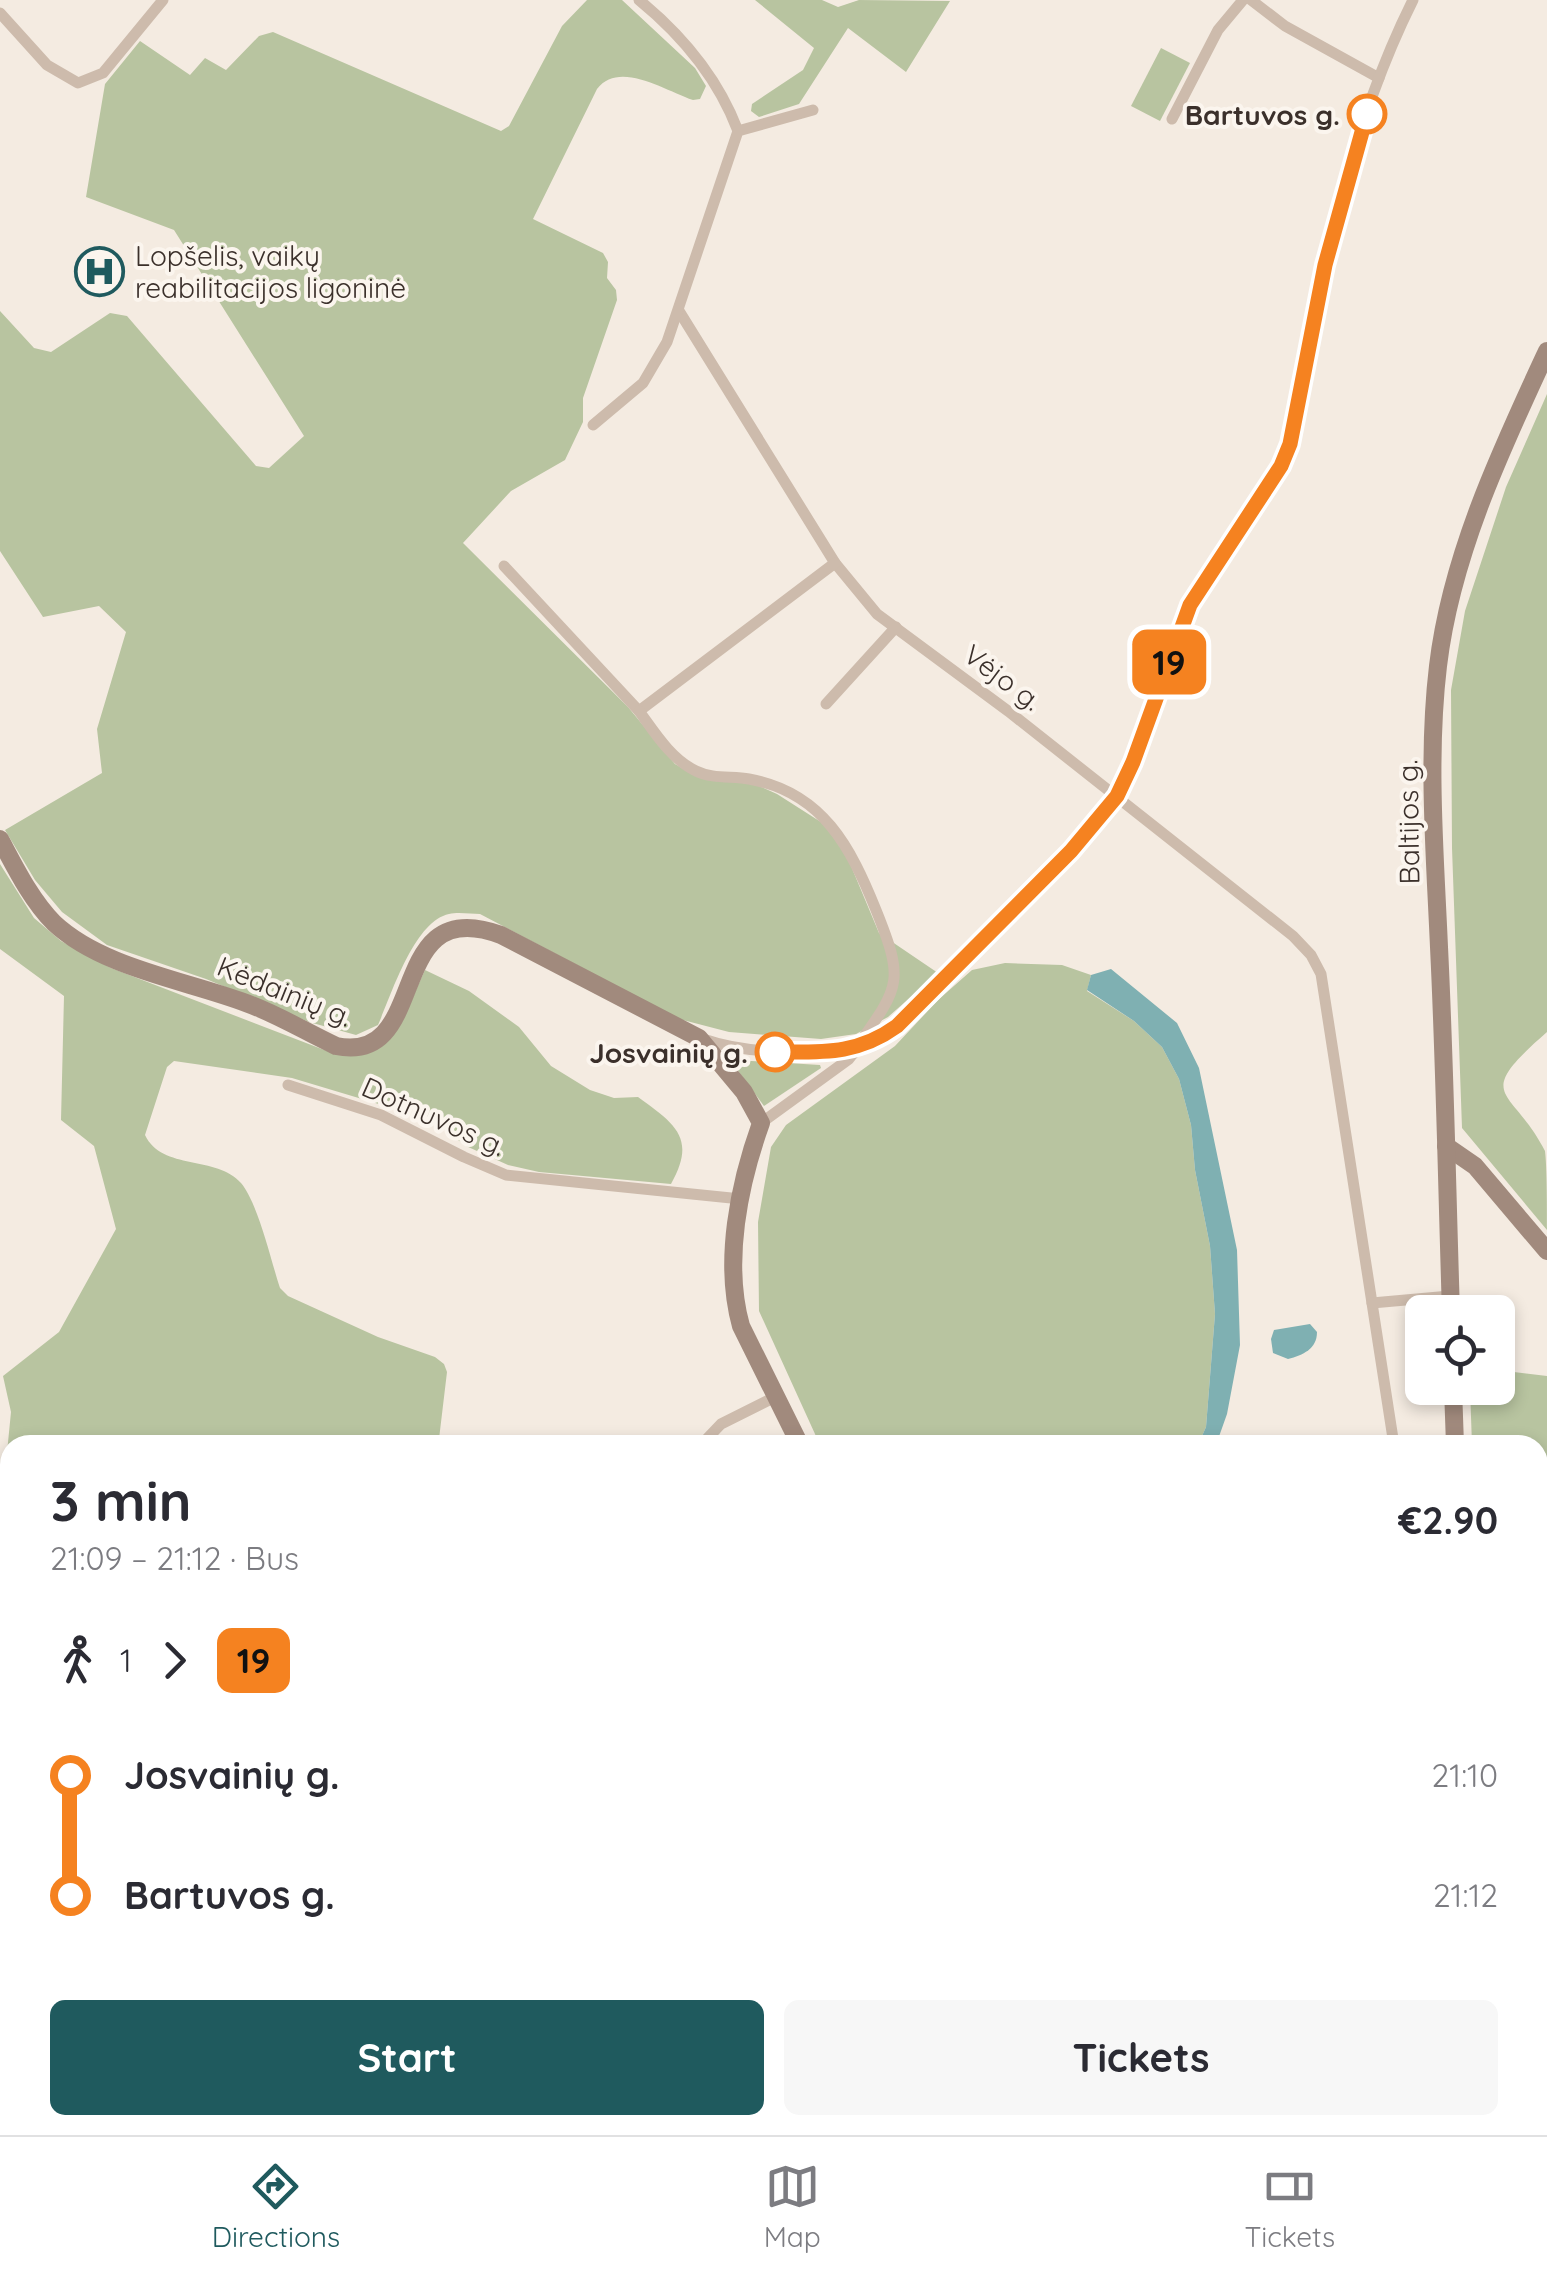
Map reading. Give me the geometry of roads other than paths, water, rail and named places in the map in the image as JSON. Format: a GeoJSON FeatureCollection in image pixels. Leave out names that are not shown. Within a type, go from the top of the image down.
{"type":"FeatureCollection","features":[{"type":"Feature","properties":{"kind":"main road","name":"Baltijos g."},"geometry":{"type":"LineString","coordinates":[[1451,1295],[1434,782],[1438,666],[1450,602],[1486,492],[1547,351]]}},
{"type":"Feature","properties":{"kind":"main road","name":"Kėdainių g."},"geometry":{"type":"LineString","coordinates":[[0,839],[35,900],[80,943],[103,955],[248,1003],[336,1046],[350,1049],[377,1041],[398,1015],[426,948],[442,933],[467,926],[500,936],[699,1038]]}},
{"type":"Feature","properties":{"kind":"main road"},"geometry":{"type":"LineString","coordinates":[[699,1038],[744,1092],[761,1122],[741,1199],[734,1251],[736,1308],[741,1326],[795,1435]]}},
{"type":"Feature","properties":{"kind":"main road"},"geometry":{"type":"LineString","coordinates":[[1446,1146],[1476,1166],[1547,1251]]}},
{"type":"Feature","properties":{"kind":"main road"},"geometry":{"type":"LineString","coordinates":[[1453,1405],[1454,1435]]}},
{"type":"Feature","properties":{"kind":"street"},"geometry":{"type":"LineString","coordinates":[[0,13],[47,65],[78,82],[104,73],[163,0]]}},
{"type":"Feature","properties":{"kind":"street"},"geometry":{"type":"LineString","coordinates":[[594,425],[642,383],[667,342],[738,131],[728,106],[701,62],[666,22],[639,0]]}},
{"type":"Feature","properties":{"kind":"street"},"geometry":{"type":"LineString","coordinates":[[1172,119],[1218,30],[1243,0]]}},
{"type":"Feature","properties":{"kind":"street"},"geometry":{"type":"LineString","coordinates":[[1251,0],[1285,26],[1379,78]]}},
{"type":"Feature","properties":{"kind":"street"},"geometry":{"type":"LineString","coordinates":[[699,1038],[739,1050],[814,1052],[856,1048],[879,1039],[897,1026],[1071,851],[1117,796],[1190,605],[1281,466],[1290,444],[1325,265],[1355,149],[1379,78],[1413,0]]}},
{"type":"Feature","properties":{"kind":"street"},"geometry":{"type":"LineString","coordinates":[[738,131],[813,110]]}},
{"type":"Feature","properties":{"kind":"street","name":"Vėjo g."},"geometry":{"type":"LineString","coordinates":[[679,311],[835,563],[877,614],[1117,796],[1312,955],[1321,974],[1392,1435]]}},
{"type":"Feature","properties":{"kind":"street"},"geometry":{"type":"LineString","coordinates":[[638,711],[835,563]]}},
{"type":"Feature","properties":{"kind":"street"},"geometry":{"type":"LineString","coordinates":[[504,566],[638,711],[667,748],[698,772],[773,786],[818,813],[844,840],[856,860],[894,952],[896,972],[888,1004],[849,1059],[761,1122]]}},
{"type":"Feature","properties":{"kind":"street"},"geometry":{"type":"LineString","coordinates":[[826,704],[896,628]]}},
{"type":"Feature","properties":{"kind":"street","name":"Dotnuvos g."},"geometry":{"type":"LineString","coordinates":[[288,1085],[381,1115],[506,1175],[741,1199]]}},
{"type":"Feature","properties":{"kind":"street"},"geometry":{"type":"LineString","coordinates":[[1372,1303],[1405,1303]]}},
{"type":"Feature","properties":{"kind":"street"},"geometry":{"type":"LineString","coordinates":[[710,1435],[720,1424],[775,1397]]}},
{"type":"Feature","properties":{"kind":"water"},"geometry":{"type":"Polygon","coordinates":[[[1111,969],[1177,1023],[1199,1068],[1237,1250],[1240,1345],[1220,1435],[1202,1435],[1215,1314],[1210,1246],[1195,1170],[1191,1125],[1179,1079],[1162,1047],[1134,1021],[1087,990],[1091,975],[1111,969]]]}},
{"type":"Feature","properties":{"kind":"water"},"geometry":{"type":"Polygon","coordinates":[[[1310,1324],[1317,1332],[1315,1343],[1308,1350],[1288,1359],[1273,1353],[1274,1330],[1310,1324]]]}},
{"type":"Feature","properties":{"kind":"place","name":"Bartuvos g."},"geometry":{"type":"Point","coordinates":[1367,114]}},
{"type":"Feature","properties":{"kind":"place","name":"Lopšelis, vaikų reabilitacijos ligoninė"},"geometry":{"type":"Point","coordinates":[100,271]}},
{"type":"Feature","properties":{"kind":"place","name":"Josvainių g."},"geometry":{"type":"Point","coordinates":[775,1052]}}]}
